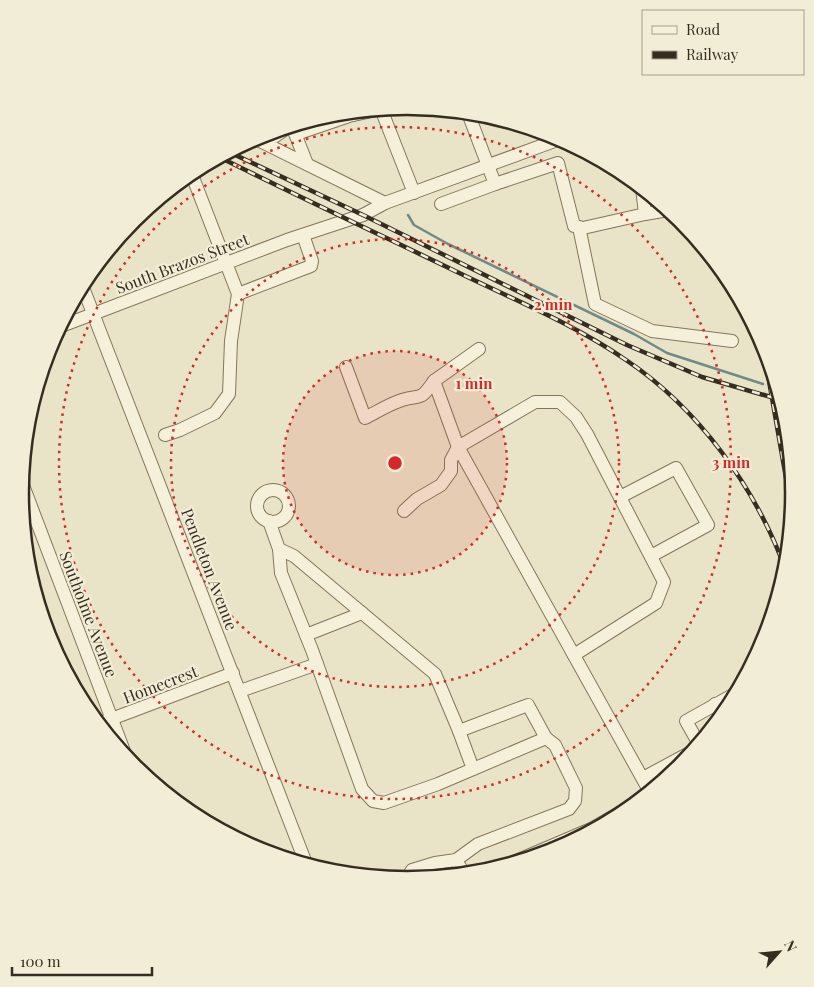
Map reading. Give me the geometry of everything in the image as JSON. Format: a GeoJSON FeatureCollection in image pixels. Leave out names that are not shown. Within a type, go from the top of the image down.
{"type":"FeatureCollection","features":[{"type":"Feature","properties":{"kind":"street"},"geometry":{"type":"LineString","coordinates":[[384,116],[414,193]]}},
{"type":"Feature","properties":{"kind":"street"},"geometry":{"type":"LineString","coordinates":[[471,121],[495,184]]}},
{"type":"Feature","properties":{"kind":"street"},"geometry":{"type":"LineString","coordinates":[[294,133],[307,164]]}},
{"type":"Feature","properties":{"kind":"street"},"geometry":{"type":"LineString","coordinates":[[264,143],[385,203]]}},
{"type":"Feature","properties":{"kind":"street","name":"South Brazos Street"},"geometry":{"type":"LineString","coordinates":[[69,323],[288,240],[363,215],[385,203],[548,143]]}},
{"type":"Feature","properties":{"kind":"street"},"geometry":{"type":"LineString","coordinates":[[558,147],[558,163],[574,226],[580,227],[659,212]]}},
{"type":"Feature","properties":{"kind":"street"},"geometry":{"type":"LineString","coordinates":[[441,204],[558,163]]}},
{"type":"Feature","properties":{"kind":"street"},"geometry":{"type":"LineString","coordinates":[[165,435],[215,413],[229,394],[231,340],[238,294],[194,181]]}},
{"type":"Feature","properties":{"kind":"street"},"geometry":{"type":"LineString","coordinates":[[643,198],[645,214]]}},
{"type":"Feature","properties":{"kind":"street","name":"South Brazos Street"},"geometry":{"type":"LineString","coordinates":[[288,240],[304,228],[371,203],[385,203]]}},
{"type":"Feature","properties":{"kind":"street"},"geometry":{"type":"LineString","coordinates":[[580,227],[595,304],[652,331],[732,341]]}},
{"type":"Feature","properties":{"kind":"street"},"geometry":{"type":"LineString","coordinates":[[238,294],[311,266],[312,261],[303,236]]}},
{"type":"Feature","properties":{"kind":"street","name":"Pendleton Avenue"},"geometry":{"type":"LineString","coordinates":[[86,293],[304,857]]}},
{"type":"Feature","properties":{"kind":"street"},"geometry":{"type":"LineString","coordinates":[[346,367],[365,418],[402,400],[416,399],[424,394],[434,381],[479,348]]}},
{"type":"Feature","properties":{"kind":"street"},"geometry":{"type":"LineString","coordinates":[[434,381],[458,447],[647,786]]}},
{"type":"Feature","properties":{"kind":"street"},"geometry":{"type":"LineString","coordinates":[[404,511],[417,499],[441,485],[451,471],[452,460],[458,447],[535,402],[560,402],[576,417],[587,434],[664,582],[656,603],[574,655]]}},
{"type":"Feature","properties":{"kind":"street"},"geometry":{"type":"LineString","coordinates":[[620,497],[676,468],[708,525],[651,556]]}},
{"type":"Feature","properties":{"kind":"street","name":"Southolme Avenue"},"geometry":{"type":"LineString","coordinates":[[29,502],[119,739]]}},
{"type":"Feature","properties":{"kind":"street"},"geometry":{"type":"LineString","coordinates":[[269,522],[279,549],[281,573],[317,664],[362,788],[373,801],[384,803],[473,769],[546,738]]}},
{"type":"Feature","properties":{"kind":"street"},"geometry":{"type":"LineString","coordinates":[[279,549],[294,556],[435,674],[473,769]]}},
{"type":"Feature","properties":{"kind":"street"},"geometry":{"type":"LineString","coordinates":[[306,635],[362,613]]}},
{"type":"Feature","properties":{"kind":"street"},"geometry":{"type":"LineString","coordinates":[[240,691],[317,664]]}},
{"type":"Feature","properties":{"kind":"street","name":"Homecrest"},"geometry":{"type":"LineString","coordinates":[[105,721],[233,673]]}},
{"type":"Feature","properties":{"kind":"street"},"geometry":{"type":"LineString","coordinates":[[695,738],[686,721],[725,699]]}},
{"type":"Feature","properties":{"kind":"street"},"geometry":{"type":"LineString","coordinates":[[715,704],[718,709]]}},
{"type":"Feature","properties":{"kind":"street"},"geometry":{"type":"LineString","coordinates":[[411,872],[435,863],[456,860],[478,844],[569,809],[575,801],[576,788],[555,744],[546,738],[528,705],[459,731]]}},
{"type":"Feature","properties":{"kind":"street"},"geometry":{"type":"LineString","coordinates":[[643,778],[673,762]]}},
{"type":"Feature","properties":{"kind":"street"},"geometry":{"type":"LineString","coordinates":[[456,860],[460,868]]}},
{"type":"Feature","properties":{"kind":"waterway"},"geometry":{"type":"LineString","coordinates":[[408,215],[414,225],[448,244],[634,334],[667,353],[763,384]]}},
{"type":"Feature","properties":{"kind":"railway"},"geometry":{"type":"LineString","coordinates":[[237,156],[363,215],[627,345],[702,377],[772,397]]}},
{"type":"Feature","properties":{"kind":"railway"},"geometry":{"type":"LineString","coordinates":[[227,161],[540,312],[584,334],[626,360],[653,380],[701,426],[722,453],[759,510],[780,555]]}},
{"type":"Feature","properties":{"kind":"railway"},"geometry":{"type":"LineString","coordinates":[[771,393],[784,464]]}}]}
